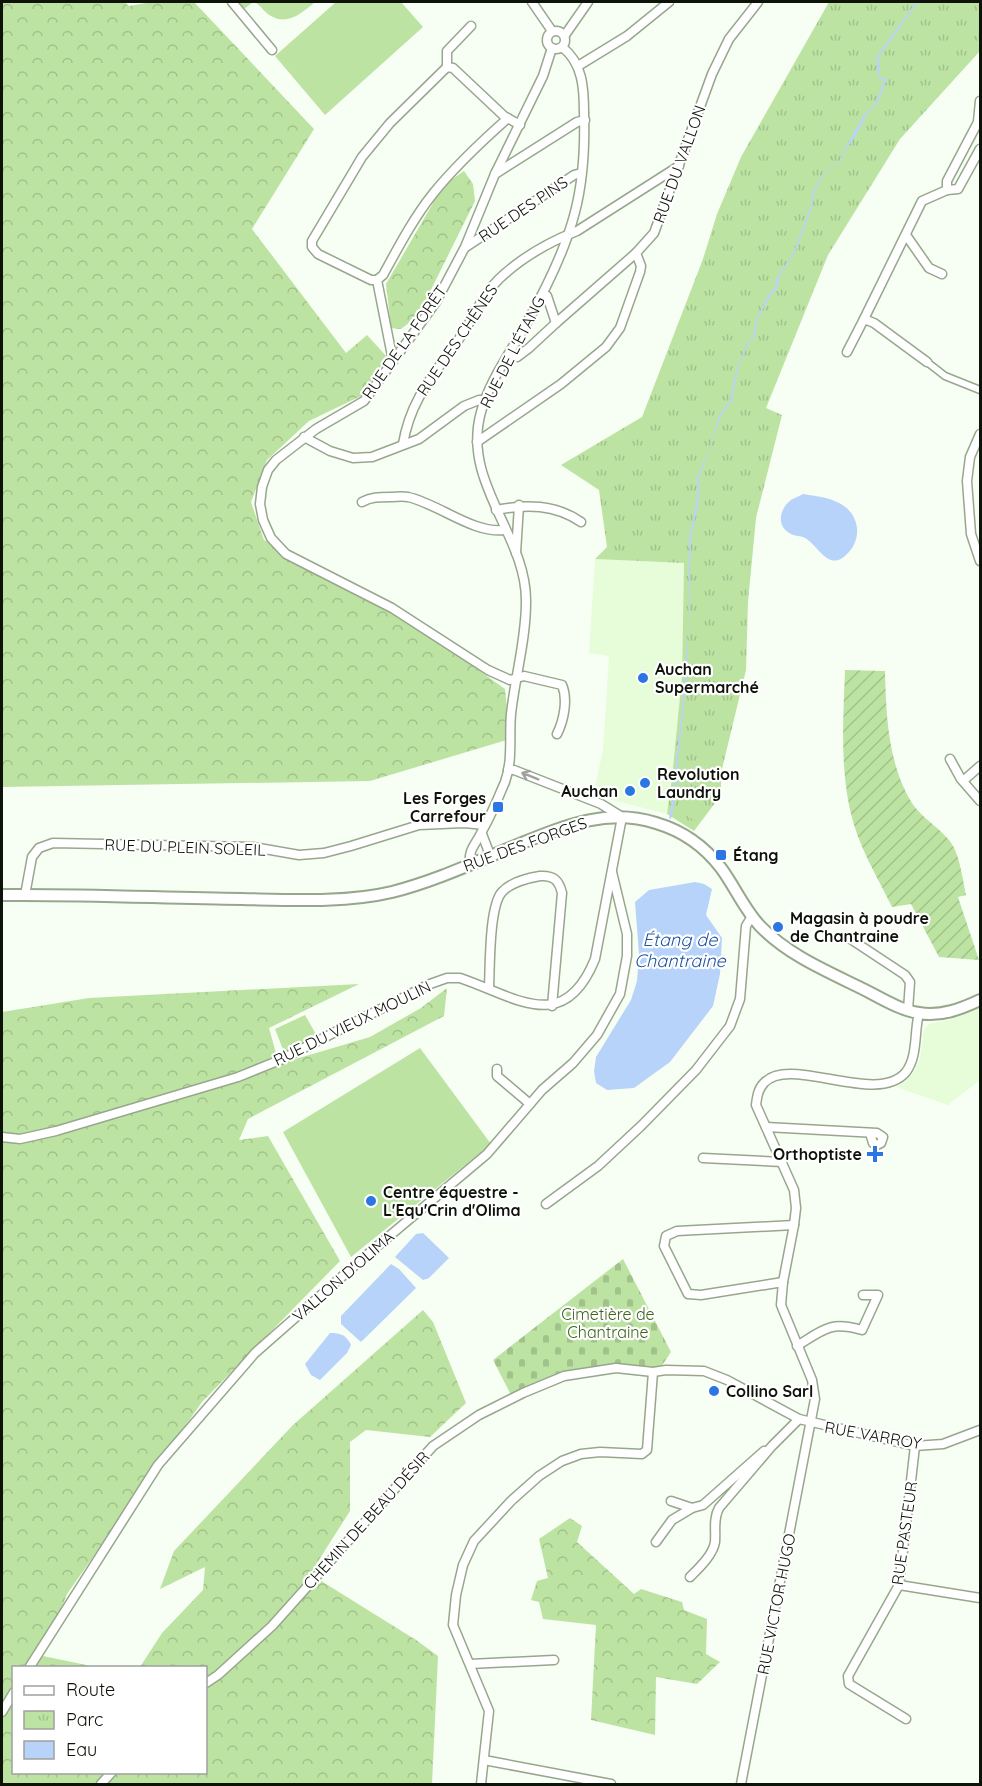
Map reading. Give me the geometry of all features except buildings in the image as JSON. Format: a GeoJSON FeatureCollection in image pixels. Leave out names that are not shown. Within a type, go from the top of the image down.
{"type":"FeatureCollection","features":[{"type":"Feature","properties":{"kind":"main road","name":"RUE DES FORGES"},"geometry":{"type":"LineString","coordinates":[[2,895],[287,900],[351,897],[391,892],[582,820],[622,817],[656,823],[675,830],[694,842],[722,869],[752,916],[772,936],[799,956],[825,971],[914,1012],[948,1012],[981,1000]]}},
{"type":"Feature","properties":{"kind":"street"},"geometry":{"type":"LineString","coordinates":[[232,2],[272,50]]}},
{"type":"Feature","properties":{"kind":"street"},"geometry":{"type":"LineString","coordinates":[[532,2],[552,31]]}},
{"type":"Feature","properties":{"kind":"street"},"geometry":{"type":"LineString","coordinates":[[565,35],[559,31],[552,31],[548,35],[548,43],[552,48],[562,47],[566,42],[565,35],[588,2]]}},
{"type":"Feature","properties":{"kind":"street"},"geometry":{"type":"LineString","coordinates":[[578,66],[627,36],[669,2]]}},
{"type":"Feature","properties":{"kind":"street","name":"RUE DU VALLON"},"geometry":{"type":"LineString","coordinates":[[510,354],[517,357],[530,348],[636,253],[654,233],[712,74],[729,39],[758,2]]}},
{"type":"Feature","properties":{"kind":"street"},"geometry":{"type":"LineString","coordinates":[[471,26],[447,51],[447,67],[390,123],[362,157],[346,180],[312,242],[312,247],[318,254],[371,280],[377,280],[383,275],[432,194],[487,136],[508,118]]}},
{"type":"Feature","properties":{"kind":"street","name":"RUE DE L'ÉTANG"},"geometry":{"type":"LineString","coordinates":[[470,864],[469,858],[473,843],[483,829],[508,770],[511,717],[526,621],[524,574],[487,489],[479,462],[478,426],[485,400],[543,292],[576,211],[585,120],[584,94],[578,66],[569,52],[562,47]]}},
{"type":"Feature","properties":{"kind":"street","name":"RUE DE LA FORÊT"},"geometry":{"type":"LineString","coordinates":[[552,48],[543,76],[495,174],[465,247],[436,302],[363,401],[304,437],[276,460],[268,470],[262,487],[260,504],[263,520],[271,538],[286,554],[392,608],[488,670],[510,680],[524,676],[562,685],[566,693],[562,725],[557,734]]}},
{"type":"Feature","properties":{"kind":"street"},"geometry":{"type":"LineString","coordinates":[[447,67],[453,68],[508,118],[520,125]]}},
{"type":"Feature","properties":{"kind":"street"},"geometry":{"type":"LineString","coordinates":[[947,190],[947,181],[978,122],[981,101]]}},
{"type":"Feature","properties":{"kind":"street"},"geometry":{"type":"LineString","coordinates":[[495,174],[577,122],[585,120]]}},
{"type":"Feature","properties":{"kind":"street"},"geometry":{"type":"LineString","coordinates":[[847,352],[922,201],[947,190],[958,189],[981,148]]}},
{"type":"Feature","properties":{"kind":"street","name":"RUE DES CHÊNES"},"geometry":{"type":"LineString","coordinates":[[403,444],[406,426],[416,399],[498,280],[558,238],[577,231],[679,166]]}},
{"type":"Feature","properties":{"kind":"street","name":"RUE DES PINS"},"geometry":{"type":"LineString","coordinates":[[465,247],[574,175],[581,173]]}},
{"type":"Feature","properties":{"kind":"street"},"geometry":{"type":"LineString","coordinates":[[906,235],[929,268],[942,274]]}},
{"type":"Feature","properties":{"kind":"street"},"geometry":{"type":"LineString","coordinates":[[477,442],[561,384],[606,347],[620,328],[640,272],[641,266],[636,253]]}},
{"type":"Feature","properties":{"kind":"street"},"geometry":{"type":"LineString","coordinates":[[377,280],[393,361]]}},
{"type":"Feature","properties":{"kind":"street"},"geometry":{"type":"LineString","coordinates":[[543,292],[547,296],[556,323]]}},
{"type":"Feature","properties":{"kind":"street"},"geometry":{"type":"LineString","coordinates":[[864,319],[874,323],[945,376],[981,390]]}},
{"type":"Feature","properties":{"kind":"street"},"geometry":{"type":"LineString","coordinates":[[304,437],[330,451],[353,458],[372,457],[419,439],[464,406],[485,400]]}},
{"type":"Feature","properties":{"kind":"street"},"geometry":{"type":"LineString","coordinates":[[981,434],[970,457],[967,481],[971,534],[981,561]]}},
{"type":"Feature","properties":{"kind":"street"},"geometry":{"type":"LineString","coordinates":[[362,502],[370,498],[406,496],[494,531],[505,530]]}},
{"type":"Feature","properties":{"kind":"street"},"geometry":{"type":"LineString","coordinates":[[496,510],[519,505],[548,507],[571,515],[581,522]]}},
{"type":"Feature","properties":{"kind":"street"},"geometry":{"type":"LineString","coordinates":[[516,554],[519,505]]}},
{"type":"Feature","properties":{"kind":"street"},"geometry":{"type":"LineString","coordinates":[[950,759],[963,781],[981,801]]}},
{"type":"Feature","properties":{"kind":"street"},"geometry":{"type":"LineString","coordinates":[[963,781],[981,766]]}},
{"type":"Feature","properties":{"kind":"street"},"geometry":{"type":"LineString","coordinates":[[508,770],[514,770],[602,804],[622,817]]}},
{"type":"Feature","properties":{"kind":"street","name":"VALLON D'OLIMA"},"geometry":{"type":"LineString","coordinates":[[30,1666],[158,1465],[255,1353],[362,1258],[487,1154],[542,1090],[573,1063],[597,1035],[620,994],[627,956],[627,934],[612,872],[622,817]]}},
{"type":"Feature","properties":{"kind":"street","name":"RUE DU PLEIN SOLEIL"},"geometry":{"type":"LineString","coordinates":[[25,895],[32,857],[39,848],[53,843],[253,847],[299,855],[324,853],[419,825],[464,823],[483,829]]}},
{"type":"Feature","properties":{"kind":"street"},"geometry":{"type":"LineString","coordinates":[[483,829],[490,855]]}},
{"type":"Feature","properties":{"kind":"street"},"geometry":{"type":"LineString","coordinates":[[489,988],[497,898],[503,890],[529,878],[545,876],[554,878],[560,884],[562,893],[552,1006],[572,997],[588,978],[595,959],[612,872]]}},
{"type":"Feature","properties":{"kind":"street"},"geometry":{"type":"LineString","coordinates":[[546,1204],[598,1166],[641,1126],[696,1070],[730,1026],[740,999],[746,926],[752,916]]}},
{"type":"Feature","properties":{"kind":"street"},"geometry":{"type":"LineString","coordinates":[[849,938],[905,975],[910,982],[914,1012]]}},
{"type":"Feature","properties":{"kind":"street","name":"RUE DU VIEUX MOULIN"},"geometry":{"type":"LineString","coordinates":[[2,1137],[20,1139],[56,1131],[238,1077],[280,1060],[430,984],[447,978],[460,978],[532,1005],[552,1006]]}},
{"type":"Feature","properties":{"kind":"street","name":"RUE VICTOR HUGO"},"geometry":{"type":"LineString","coordinates":[[741,1785],[815,1399],[812,1380],[781,1305],[796,1208],[794,1190],[756,1105],[762,1084],[770,1078],[784,1074],[870,1084],[889,1083],[905,1073],[912,1062],[914,1012]]}},
{"type":"Feature","properties":{"kind":"street"},"geometry":{"type":"LineString","coordinates":[[497,1069],[497,1076],[530,1104]]}},
{"type":"Feature","properties":{"kind":"street"},"geometry":{"type":"LineString","coordinates":[[766,1127],[870,1133]]}},
{"type":"Feature","properties":{"kind":"street"},"geometry":{"type":"LineString","coordinates":[[702,1158],[782,1162]]}},
{"type":"Feature","properties":{"kind":"street"},"geometry":{"type":"LineString","coordinates":[[783,1282],[701,1295],[688,1294],[663,1246],[666,1236],[677,1231],[794,1225]]}},
{"type":"Feature","properties":{"kind":"street"},"geometry":{"type":"LineString","coordinates":[[797,1346],[831,1326],[844,1325],[862,1329],[878,1295],[863,1295]]}},
{"type":"Feature","properties":{"kind":"street","name":"RUE VARROY"},"geometry":{"type":"LineString","coordinates":[[616,1368],[653,1372],[704,1371],[727,1380],[810,1423],[915,1446],[943,1444],[981,1430]]}},
{"type":"Feature","properties":{"kind":"street","name":"CHEMIN DE BEAU DÉSIR"},"geometry":{"type":"LineString","coordinates":[[207,1682],[218,1676],[272,1626],[433,1446],[479,1415],[523,1393],[564,1376],[616,1368]]}},
{"type":"Feature","properties":{"kind":"street"},"geometry":{"type":"LineString","coordinates":[[481,1785],[489,1712],[453,1625],[463,1565],[474,1541],[511,1502],[539,1476],[562,1461],[581,1454],[600,1452],[642,1454],[647,1450],[653,1372]]}},
{"type":"Feature","properties":{"kind":"street"},"geometry":{"type":"LineString","coordinates":[[690,1577],[715,1545],[715,1516],[772,1446],[799,1419]]}},
{"type":"Feature","properties":{"kind":"street"},"geometry":{"type":"LineString","coordinates":[[656,1542],[672,1520],[692,1508],[703,1505],[756,1457],[772,1446]]}},
{"type":"Feature","properties":{"kind":"street","name":"RUE PASTEUR"},"geometry":{"type":"LineString","coordinates":[[906,1719],[849,1684],[848,1676],[899,1586],[915,1446]]}},
{"type":"Feature","properties":{"kind":"street"},"geometry":{"type":"LineString","coordinates":[[671,1501],[692,1508]]}},
{"type":"Feature","properties":{"kind":"street"},"geometry":{"type":"LineString","coordinates":[[899,1586],[981,1598]]}},
{"type":"Feature","properties":{"kind":"street"},"geometry":{"type":"LineString","coordinates":[[470,1664],[554,1660]]}},
{"type":"Feature","properties":{"kind":"street"},"geometry":{"type":"LineString","coordinates":[[2,1712],[12,1695]]}},
{"type":"Feature","properties":{"kind":"street"},"geometry":{"type":"LineString","coordinates":[[484,1760],[611,1785]]}},
{"type":"Feature","properties":{"kind":"shaded area"},"geometry":{"type":"Polygon","coordinates":[[[595,559],[684,563],[682,676],[667,814],[593,795],[603,750],[609,656],[589,653],[595,559]]]}},
{"type":"Feature","properties":{"kind":"shaded area"},"geometry":{"type":"Polygon","coordinates":[[[980,1007],[980,1080],[948,1105],[896,1087],[913,1074],[920,1059],[924,1029],[929,1024],[949,1020],[980,1007]]]}},
{"type":"Feature","properties":{"kind":"green space"},"geometry":{"type":"Polygon","coordinates":[[[2,2],[124,2],[129,6],[152,2],[194,2],[314,129],[252,229],[346,353],[367,335],[387,357],[361,396],[309,421],[267,460],[251,502],[264,540],[403,616],[505,689],[510,739],[370,781],[2,787],[2,2]]]}},
{"type":"Feature","properties":{"kind":"green space"},"geometry":{"type":"Polygon","coordinates":[[[238,2],[315,2],[289,19],[277,19],[256,3],[244,9],[238,2]]]}},
{"type":"Feature","properties":{"kind":"green space"},"geometry":{"type":"Polygon","coordinates":[[[336,2],[401,2],[423,27],[325,115],[275,56],[336,2]]]}},
{"type":"Feature","properties":{"kind":"green space"},"geometry":{"type":"Polygon","coordinates":[[[829,2],[980,2],[980,51],[900,139],[828,255],[766,408],[782,415],[756,518],[748,602],[746,670],[721,773],[721,795],[694,831],[667,814],[682,676],[684,563],[595,559],[607,547],[599,490],[561,465],[642,417],[703,259],[717,214],[741,157],[829,2]]]}},
{"type":"Feature","properties":{"kind":"green space"},"geometry":{"type":"Polygon","coordinates":[[[464,171],[473,184],[475,201],[418,316],[401,329],[391,328],[386,284],[436,198],[451,180],[464,171]]]}},
{"type":"Feature","properties":{"kind":"green space"},"geometry":{"type":"Polygon","coordinates":[[[845,670],[885,671],[890,741],[899,775],[914,806],[945,835],[955,851],[966,895],[958,897],[979,960],[939,957],[911,904],[892,907],[865,852],[854,823],[845,781],[843,736],[845,670]]]}},
{"type":"Feature","properties":{"kind":"green space"},"geometry":{"type":"Polygon","coordinates":[[[693,804],[702,809],[696,821],[687,816],[693,804]]]}},
{"type":"Feature","properties":{"kind":"green space"},"geometry":{"type":"Polygon","coordinates":[[[359,984],[269,1028],[279,1064],[370,1037],[421,1008],[447,988],[444,1016],[248,1119],[239,1140],[268,1136],[340,1261],[202,1402],[67,1594],[43,1656],[91,1666],[12,1666],[12,1774],[207,1774],[207,1666],[141,1666],[162,1633],[203,1590],[205,1567],[160,1589],[174,1551],[293,1425],[423,1310],[433,1322],[466,1403],[430,1437],[366,1430],[350,1442],[350,1511],[310,1574],[438,1656],[432,1784],[2,1784],[2,1012],[89,998],[359,984]]]}},
{"type":"Feature","properties":{"kind":"green space"},"geometry":{"type":"Polygon","coordinates":[[[305,1015],[317,1036],[284,1052],[275,1029],[305,1015]]]}},
{"type":"Feature","properties":{"kind":"green space","name":"Centre équestre - L'Equ'Crin d'Olima"},"geometry":{"type":"Polygon","coordinates":[[[420,1048],[491,1144],[351,1257],[283,1132],[420,1048]]]}},
{"type":"Feature","properties":{"kind":"green space","name":"Cimetière de Chantraine"},"geometry":{"type":"Polygon","coordinates":[[[623,1259],[671,1352],[659,1370],[611,1364],[561,1373],[511,1395],[493,1360],[623,1259]]]}},
{"type":"Feature","properties":{"kind":"green space"},"geometry":{"type":"Polygon","coordinates":[[[570,1518],[582,1526],[577,1542],[634,1594],[641,1589],[682,1602],[684,1610],[707,1619],[706,1654],[720,1662],[697,1684],[656,1677],[655,1735],[591,1720],[596,1625],[543,1619],[539,1602],[531,1600],[537,1581],[548,1578],[539,1539],[570,1518]]]}},
{"type":"Feature","properties":{"kind":"water"},"geometry":{"type":"Polygon","coordinates":[[[918,2],[878,58],[879,77],[887,79],[877,104],[867,113],[857,134],[844,152],[842,160],[822,176],[796,250],[779,277],[777,289],[770,296],[757,321],[755,336],[750,341],[738,368],[732,401],[721,415],[699,478],[699,500],[691,537],[687,674],[678,780],[671,819],[669,818],[676,780],[688,634],[689,539],[697,498],[697,478],[719,415],[730,401],[736,370],[748,342],[753,336],[756,320],[768,295],[775,288],[776,279],[794,251],[812,202],[811,197],[821,176],[841,160],[843,152],[865,113],[875,104],[884,81],[878,77],[876,57],[918,2]]]}},
{"type":"Feature","properties":{"kind":"water"},"geometry":{"type":"Polygon","coordinates":[[[803,494],[835,501],[852,514],[857,536],[851,550],[839,560],[829,559],[806,538],[791,534],[783,527],[781,518],[784,508],[791,500],[803,494]]]}},
{"type":"Feature","properties":{"kind":"water","name":"Étang de Chantraine"},"geometry":{"type":"Polygon","coordinates":[[[695,882],[712,889],[706,915],[722,938],[720,974],[713,1006],[670,1062],[634,1088],[607,1090],[596,1083],[594,1071],[596,1057],[631,1000],[637,981],[639,954],[635,902],[649,890],[695,882]]]}},
{"type":"Feature","properties":{"kind":"water"},"geometry":{"type":"Polygon","coordinates":[[[423,1233],[449,1258],[429,1278],[423,1280],[395,1257],[416,1234],[423,1233]]]}},
{"type":"Feature","properties":{"kind":"water"},"geometry":{"type":"Polygon","coordinates":[[[391,1264],[399,1269],[416,1288],[361,1342],[341,1324],[341,1316],[391,1264]]]}},
{"type":"Feature","properties":{"kind":"water"},"geometry":{"type":"Polygon","coordinates":[[[330,1333],[343,1335],[351,1345],[347,1353],[320,1380],[311,1375],[305,1364],[330,1333]]]}},
{"type":"Feature","properties":{"kind":"place","name":"Auchan Supermarché"},"geometry":{"type":"Point","coordinates":[643,678]}},
{"type":"Feature","properties":{"kind":"place","name":"Revolution Laundry"},"geometry":{"type":"Point","coordinates":[645,783]}},
{"type":"Feature","properties":{"kind":"place","name":"Auchan"},"geometry":{"type":"Point","coordinates":[630,791]}},
{"type":"Feature","properties":{"kind":"place","name":"Les Forges Carrefour"},"geometry":{"type":"Point","coordinates":[498,807]}},
{"type":"Feature","properties":{"kind":"place","name":"Étang"},"geometry":{"type":"Point","coordinates":[721,855]}},
{"type":"Feature","properties":{"kind":"place","name":"Magasin à poudre de Chantraine"},"geometry":{"type":"Point","coordinates":[778,927]}},
{"type":"Feature","properties":{"kind":"place","name":"Orthoptiste"},"geometry":{"type":"Point","coordinates":[875,1154]}},
{"type":"Feature","properties":{"kind":"place","name":"Centre équestre - L'Equ'Crin d'Olima"},"geometry":{"type":"Point","coordinates":[371,1201]}},
{"type":"Feature","properties":{"kind":"place","name":"Collino Sarl"},"geometry":{"type":"Point","coordinates":[714,1391]}}]}
